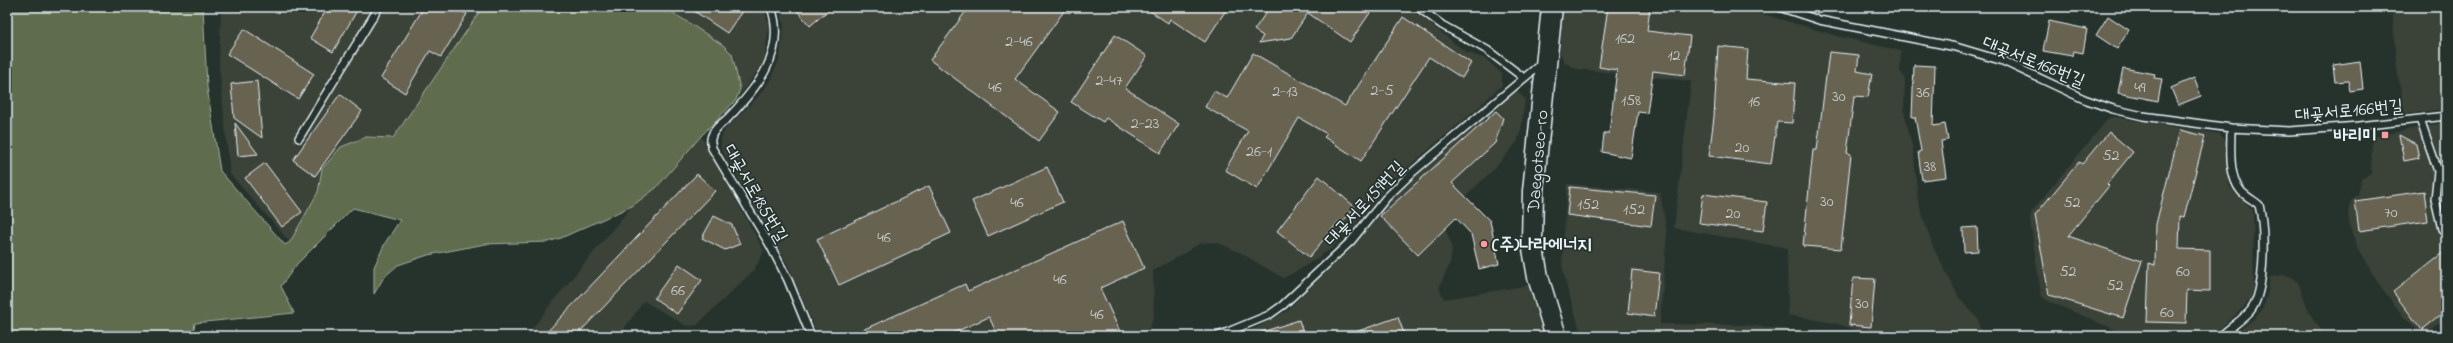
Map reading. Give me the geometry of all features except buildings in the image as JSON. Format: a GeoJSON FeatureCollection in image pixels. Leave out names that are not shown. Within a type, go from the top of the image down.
{"type":"FeatureCollection","features":[{"type":"Feature","properties":{"kind":"street","name":"Daegotseo-ro"},"geometry":{"type":"LineString","coordinates":[[1552,7],[1533,191],[1532,243],[1538,277],[1556,336]]}},
{"type":"Feature","properties":{"kind":"lane"},"geometry":{"type":"LineString","coordinates":[[299,138],[379,7]]}},
{"type":"Feature","properties":{"kind":"lane","name":"대곶서로185번길"},"geometry":{"type":"LineString","coordinates":[[771,7],[775,27],[770,64],[748,98],[714,132],[710,139],[712,148],[788,280],[811,336]]}},
{"type":"Feature","properties":{"kind":"lane"},"geometry":{"type":"LineString","coordinates":[[1418,7],[1442,25],[1487,50],[1524,78]]}},
{"type":"Feature","properties":{"kind":"lane","name":"대곶서로166번길"},"geometry":{"type":"LineString","coordinates":[[1779,7],[1820,20],[1956,47],[2003,61],[2084,99],[2113,109],[2143,116],[2231,128],[2289,131],[2359,126],[2446,116]]}},
{"type":"Feature","properties":{"kind":"lane","name":"대곶서로159번길"},"geometry":{"type":"LineString","coordinates":[[1218,336],[1269,315],[1283,305],[1351,241],[1386,198],[1414,170],[1547,60]]}},
{"type":"Feature","properties":{"kind":"lane"},"geometry":{"type":"LineString","coordinates":[[2420,119],[2438,170],[2435,199],[2442,228]]}},
{"type":"Feature","properties":{"kind":"lane"},"geometry":{"type":"LineString","coordinates":[[2221,336],[2251,310],[2257,298],[2262,277],[2262,215],[2259,204],[2242,193],[2236,183],[2231,161],[2231,128]]}},
{"type":"Feature","properties":{"kind":"shaded area"},"geometry":{"type":"Polygon","coordinates":[[[221,7],[483,7],[393,138],[366,137],[341,147],[322,169],[318,192],[290,242],[230,174],[219,67],[221,7]]]}},
{"type":"Feature","properties":{"kind":"shaded area"},"geometry":{"type":"Polygon","coordinates":[[[664,7],[764,7],[769,26],[764,63],[736,100],[740,89],[732,54],[723,45],[664,7]]]}},
{"type":"Feature","properties":{"kind":"shaded area"},"geometry":{"type":"Polygon","coordinates":[[[779,7],[1409,7],[1466,52],[1486,59],[1502,74],[1502,85],[1480,106],[1389,183],[1351,230],[1331,249],[1296,272],[1283,278],[1241,253],[1216,242],[1201,243],[1153,271],[1154,318],[1145,336],[818,336],[787,263],[721,148],[721,138],[726,128],[757,98],[769,82],[779,60],[784,25],[779,7]]]}},
{"type":"Feature","properties":{"kind":"shaded area"},"geometry":{"type":"Polygon","coordinates":[[[1563,7],[1739,7],[1841,37],[1901,51],[1900,71],[1905,79],[1904,111],[1914,155],[1918,202],[1933,247],[1960,299],[1978,319],[1981,336],[1877,336],[1834,323],[1788,315],[1787,248],[1674,228],[1691,81],[1577,69],[1565,63],[1560,53],[1563,7]]]}},
{"type":"Feature","properties":{"kind":"shaded area"},"geometry":{"type":"Polygon","coordinates":[[[2392,7],[2446,7],[2446,109],[2405,114],[2396,63],[2392,7]]]}},
{"type":"Feature","properties":{"kind":"shaded area"},"geometry":{"type":"Polygon","coordinates":[[[1518,92],[1525,99],[1521,130],[1517,142],[1494,169],[1441,220],[1450,240],[1452,251],[1450,263],[1439,288],[1444,299],[1531,285],[1547,336],[1250,336],[1252,330],[1287,311],[1322,274],[1347,253],[1389,202],[1417,175],[1512,93],[1518,92]]]}},
{"type":"Feature","properties":{"kind":"shaded area"},"geometry":{"type":"Polygon","coordinates":[[[2114,117],[2220,134],[2226,141],[2229,186],[2253,210],[2254,288],[2251,299],[2212,336],[2130,336],[2046,300],[2041,295],[2030,219],[2032,211],[2107,120],[2114,117]]]}},
{"type":"Feature","properties":{"kind":"shaded area"},"geometry":{"type":"Polygon","coordinates":[[[2446,122],[2446,318],[2428,332],[2421,332],[2404,317],[2378,283],[2358,249],[2350,228],[2348,212],[2351,201],[2358,194],[2361,179],[2371,174],[2372,137],[2446,122]]]}},
{"type":"Feature","properties":{"kind":"shaded area"},"geometry":{"type":"Polygon","coordinates":[[[701,136],[764,251],[754,270],[697,325],[687,326],[644,301],[619,336],[531,336],[532,329],[554,300],[632,206],[656,188],[701,136]]]}},
{"type":"Feature","properties":{"kind":"shaded area"},"geometry":{"type":"Polygon","coordinates":[[[1567,184],[1660,192],[1667,232],[1660,324],[1743,325],[1784,329],[1803,336],[1582,336],[1567,288],[1562,265],[1567,184]]]}},
{"type":"Feature","properties":{"kind":"shaded area"},"geometry":{"type":"Polygon","coordinates":[[[2284,275],[2292,277],[2298,282],[2310,314],[2325,336],[2232,336],[2254,319],[2262,310],[2267,296],[2270,277],[2284,275]]]}},
{"type":"Feature","properties":{"kind":"green space"},"geometry":{"type":"Polygon","coordinates":[[[7,7],[203,7],[207,87],[220,171],[285,245],[290,242],[318,192],[322,169],[341,147],[366,137],[393,138],[483,7],[664,7],[723,45],[732,54],[740,89],[736,100],[701,136],[656,188],[632,206],[561,238],[548,242],[485,244],[428,255],[398,265],[384,277],[374,294],[374,267],[385,243],[400,220],[353,208],[297,264],[281,286],[294,313],[195,323],[193,336],[7,336],[7,7]]]}},
{"type":"Feature","properties":{"kind":"place","name":"바리미"},"geometry":{"type":"Point","coordinates":[2385,135]}},
{"type":"Feature","properties":{"kind":"place","name":"(주)나라에너지"},"geometry":{"type":"Point","coordinates":[1484,244]}}]}
